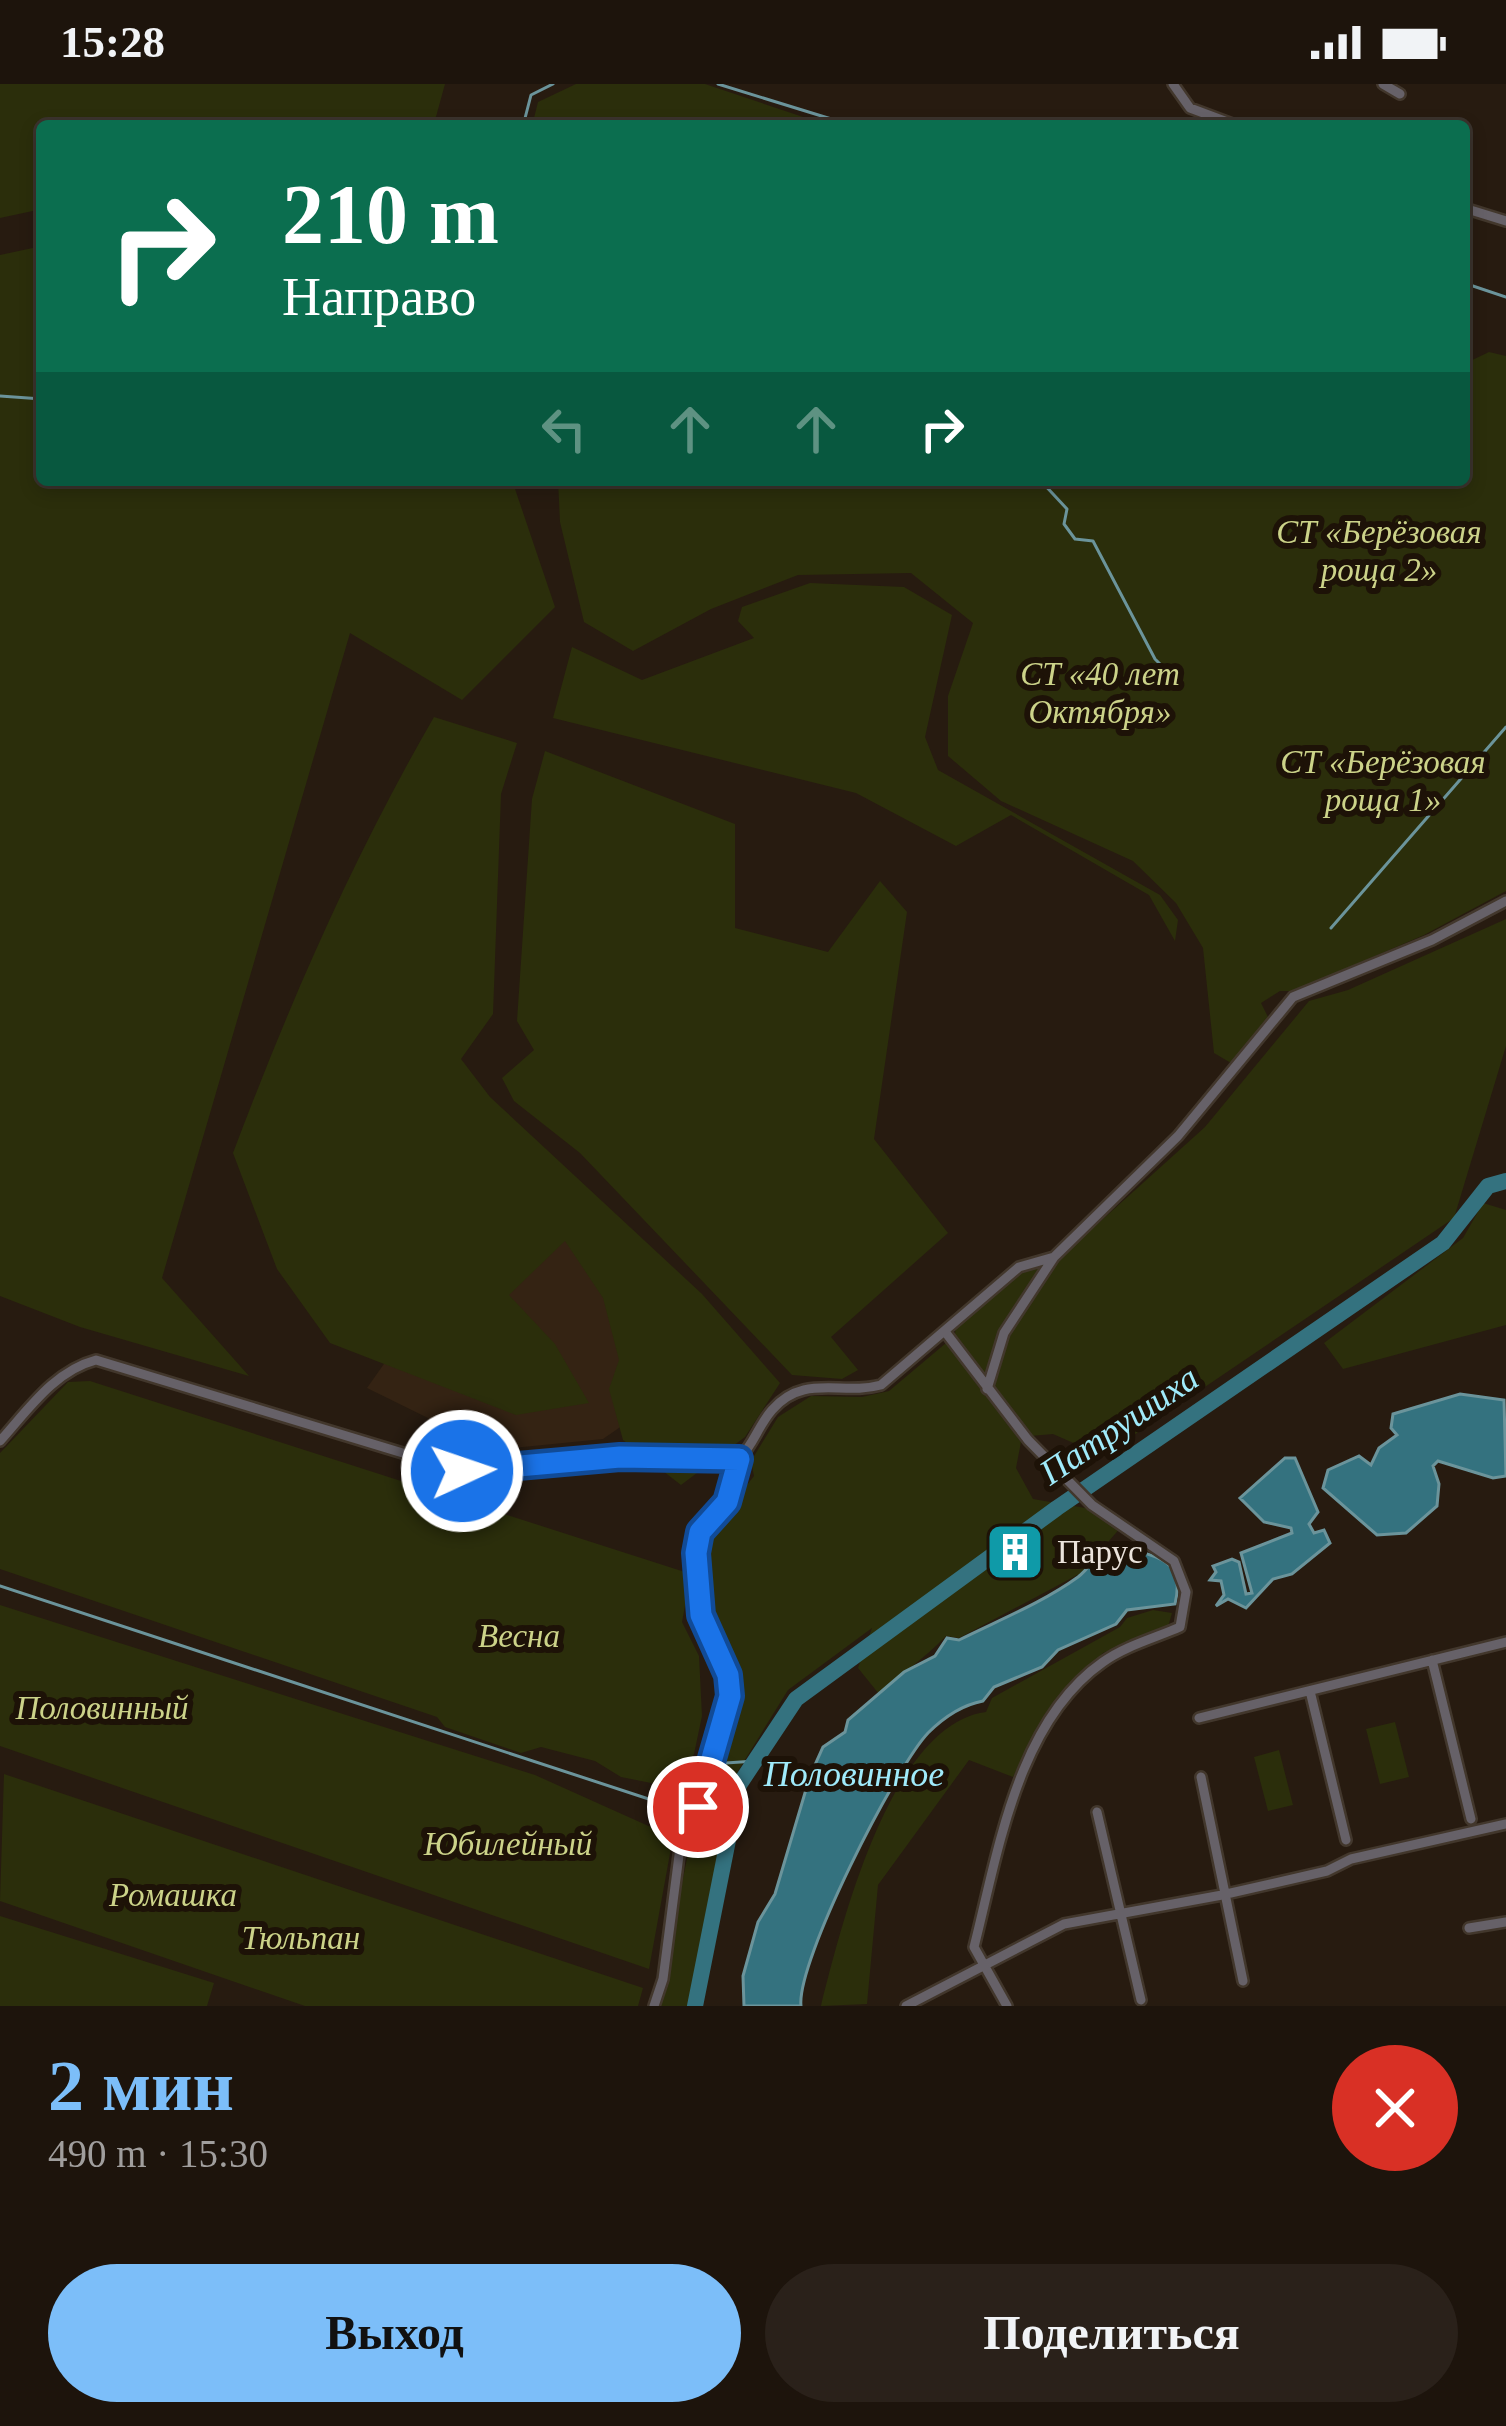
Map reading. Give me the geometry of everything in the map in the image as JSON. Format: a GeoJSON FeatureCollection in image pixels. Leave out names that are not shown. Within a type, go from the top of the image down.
{"type":"FeatureCollection","features":[{"type":"Feature","properties":{"kind":"street"},"geometry":{"type":"LineString","coordinates":[[1173,84],[1190,108],[1222,120]]}},
{"type":"Feature","properties":{"kind":"street"},"geometry":{"type":"LineString","coordinates":[[1383,84],[1400,94]]}},
{"type":"Feature","properties":{"kind":"street"},"geometry":{"type":"LineString","coordinates":[[1470,210],[1506,221]]}},
{"type":"Feature","properties":{"kind":"street"},"geometry":{"type":"LineString","coordinates":[[987,1389],[1004,1333],[1054,1257],[1178,1136],[1293,997],[1432,940],[1506,901]]}},
{"type":"Feature","properties":{"kind":"street"},"geometry":{"type":"LineString","coordinates":[[654,2006],[663,1978],[680,1840],[730,1696],[728,1675],[701,1615],[696,1553],[700,1532],[727,1502],[739,1459],[752,1446],[769,1413],[793,1390],[813,1386],[860,1390],[881,1385],[1019,1267],[1054,1257]]}},
{"type":"Feature","properties":{"kind":"street"},"geometry":{"type":"LineString","coordinates":[[946,1333],[1028,1440],[1088,1500],[1174,1561],[1186,1592],[1184,1621],[1093,1669],[1047,1727],[1016,1784],[974,1947],[1007,2006]]}},
{"type":"Feature","properties":{"kind":"street"},"geometry":{"type":"LineString","coordinates":[[0,1441],[74,1366],[96,1360],[462,1471],[620,1457],[739,1459]]}},
{"type":"Feature","properties":{"kind":"street"},"geometry":{"type":"LineString","coordinates":[[1198,1718],[1506,1642]]}},
{"type":"Feature","properties":{"kind":"street"},"geometry":{"type":"LineString","coordinates":[[1432,1660],[1471,1819]]}},
{"type":"Feature","properties":{"kind":"street"},"geometry":{"type":"LineString","coordinates":[[1310,1691],[1346,1840]]}},
{"type":"Feature","properties":{"kind":"street"},"geometry":{"type":"LineString","coordinates":[[1201,1777],[1243,1981]]}},
{"type":"Feature","properties":{"kind":"street"},"geometry":{"type":"LineString","coordinates":[[1097,1812],[1141,2000]]}},
{"type":"Feature","properties":{"kind":"street"},"geometry":{"type":"LineString","coordinates":[[905,2006],[1064,1924],[1222,1895],[1327,1871],[1351,1858],[1506,1825]]}},
{"type":"Feature","properties":{"kind":"street"},"geometry":{"type":"LineString","coordinates":[[1469,1928],[1506,1922]]}},
{"type":"Feature","properties":{"kind":"shaded area"},"geometry":{"type":"Polygon","coordinates":[[[564,1233],[627,1307],[642,1412],[603,1439],[493,1450],[367,1388],[386,1361],[564,1233]]]}},
{"type":"Feature","properties":{"kind":"green space"},"geometry":{"type":"Polygon","coordinates":[[[0,84],[445,84],[435,120],[36,120],[36,210],[0,218],[0,84]]]}},
{"type":"Feature","properties":{"kind":"green space"},"geometry":{"type":"Polygon","coordinates":[[[576,84],[705,84],[812,120],[534,120],[538,102],[576,84]]]}},
{"type":"Feature","properties":{"kind":"green space"},"geometry":{"type":"Polygon","coordinates":[[[36,247],[36,486],[514,486],[555,607],[462,700],[350,633],[162,1278],[249,1376],[80,1327],[0,1296],[0,255],[36,247]]]}},
{"type":"Feature","properties":{"kind":"green space"},"geometry":{"type":"Polygon","coordinates":[[[1489,352],[1506,356],[1506,891],[1424,935],[1294,991],[1280,991],[1261,1003],[1269,1019],[1231,1063],[1214,1053],[1203,948],[1176,903],[1133,861],[1001,801],[948,756],[948,696],[973,623],[911,573],[798,575],[711,609],[633,651],[584,622],[560,522],[558,486],[1470,486],[1470,361],[1489,352]]]}},
{"type":"Feature","properties":{"kind":"green space"},"geometry":{"type":"Polygon","coordinates":[[[810,583],[904,587],[952,615],[925,737],[938,770],[1160,895],[1178,920],[1175,941],[1149,895],[1011,815],[956,846],[856,793],[553,718],[572,647],[642,680],[754,638],[738,621],[742,607],[810,583]]]}},
{"type":"Feature","properties":{"kind":"green space"},"geometry":{"type":"Polygon","coordinates":[[[434,717],[517,743],[501,794],[493,1014],[461,1059],[490,1097],[702,1294],[780,1383],[745,1437],[681,1485],[623,1440],[609,1389],[619,1360],[603,1298],[565,1241],[509,1295],[555,1344],[589,1403],[516,1415],[330,1343],[277,1269],[233,1153],[324,931],[434,717]]]}},
{"type":"Feature","properties":{"kind":"green space"},"geometry":{"type":"Polygon","coordinates":[[[545,751],[735,824],[735,928],[828,952],[880,881],[907,912],[874,1139],[948,1233],[831,1337],[858,1370],[842,1379],[792,1375],[580,1153],[514,1101],[502,1078],[534,1050],[517,1021],[532,799],[545,751]]]}},
{"type":"Feature","properties":{"kind":"green space"},"geometry":{"type":"Polygon","coordinates":[[[1506,919],[1506,1046],[1454,1218],[1103,1456],[1053,1434],[1030,1436],[995,1391],[995,1367],[1004,1341],[1052,1265],[1205,1127],[1309,1001],[1348,990],[1506,919]]]}},
{"type":"Feature","properties":{"kind":"green space"},"geometry":{"type":"Polygon","coordinates":[[[1483,1203],[1506,1210],[1506,1325],[1343,1369],[1324,1343],[1463,1238],[1483,1203]]]}},
{"type":"Feature","properties":{"kind":"green space"},"geometry":{"type":"Polygon","coordinates":[[[1043,1262],[1000,1334],[986,1379],[954,1338],[956,1328],[1024,1267],[1043,1262]]]}},
{"type":"Feature","properties":{"kind":"green space"},"geometry":{"type":"Polygon","coordinates":[[[946,1343],[1021,1442],[1016,1468],[1033,1499],[1097,1510],[1122,1526],[1081,1573],[959,1638],[946,1636],[879,1694],[858,1668],[872,1628],[788,1690],[738,1771],[690,2006],[658,2006],[691,1838],[741,1685],[707,1598],[706,1555],[715,1533],[754,1476],[751,1461],[778,1417],[811,1396],[862,1397],[889,1391],[946,1343]]]}},
{"type":"Feature","properties":{"kind":"green space","name":"Весна"},"geometry":{"type":"Polygon","coordinates":[[[90,1381],[691,1574],[682,1622],[699,1656],[702,1716],[694,1754],[671,1787],[621,1777],[595,1761],[541,1747],[521,1753],[445,1727],[437,1717],[0,1569],[0,1453],[68,1382],[90,1381]]]}},
{"type":"Feature","properties":{"kind":"green space","name":"Юбилейный"},"geometry":{"type":"Polygon","coordinates":[[[0,1605],[535,1775],[673,1837],[649,1969],[0,1746],[0,1605]]]}},
{"type":"Feature","properties":{"kind":"green space"},"geometry":{"type":"Polygon","coordinates":[[[1153,1610],[1172,1613],[1168,1627],[1103,1653],[1045,1714],[1013,1777],[969,1760],[878,1885],[867,2004],[821,2006],[875,1834],[897,1789],[923,1752],[952,1725],[986,1712],[992,1698],[1120,1627],[1127,1618],[1153,1610]]]}},
{"type":"Feature","properties":{"kind":"green space"},"geometry":{"type":"Polygon","coordinates":[[[1395,1722],[1409,1777],[1380,1784],[1366,1729],[1395,1722]]]}},
{"type":"Feature","properties":{"kind":"green space"},"geometry":{"type":"Polygon","coordinates":[[[1279,1750],[1293,1805],[1268,1811],[1254,1757],[1279,1750]]]}},
{"type":"Feature","properties":{"kind":"green space"},"geometry":{"type":"Polygon","coordinates":[[[4,1774],[643,1988],[638,2006],[305,2006],[0,1901],[4,1774]]]}},
{"type":"Feature","properties":{"kind":"green space"},"geometry":{"type":"Polygon","coordinates":[[[0,1916],[214,1983],[207,2006],[0,2006],[0,1916]]]}},
{"type":"Feature","properties":{"kind":"water"},"geometry":{"type":"Polygon","coordinates":[[[1460,1394],[1504,1400],[1506,1476],[1493,1478],[1438,1461],[1433,1466],[1439,1484],[1437,1506],[1406,1533],[1377,1535],[1323,1488],[1328,1470],[1359,1456],[1371,1465],[1379,1448],[1397,1435],[1391,1428],[1393,1414],[1460,1394]]]}},
{"type":"Feature","properties":{"kind":"water"},"geometry":{"type":"Polygon","coordinates":[[[1285,1458],[1295,1458],[1318,1512],[1309,1524],[1314,1533],[1324,1530],[1330,1543],[1292,1574],[1273,1579],[1246,1608],[1228,1599],[1216,1606],[1224,1595],[1221,1581],[1210,1580],[1216,1572],[1213,1566],[1232,1559],[1239,1562],[1246,1594],[1252,1593],[1241,1553],[1292,1533],[1291,1528],[1264,1522],[1240,1498],[1285,1458]]]}},
{"type":"Feature","properties":{"kind":"water","name":"Половинное"},"geometry":{"type":"Polygon","coordinates":[[[1121,1544],[1171,1567],[1176,1576],[1175,1604],[1127,1610],[1116,1624],[1058,1650],[1042,1667],[994,1687],[983,1701],[934,1727],[894,1784],[850,1866],[814,1950],[801,2006],[744,2006],[743,1976],[758,1922],[775,1894],[823,1747],[845,1732],[848,1720],[904,1672],[935,1656],[947,1638],[959,1640],[1035,1603],[1078,1577],[1107,1548],[1121,1544]]]}},
{"type":"Feature","properties":{"kind":"waterway"},"geometry":{"type":"LineString","coordinates":[[525,120],[531,95],[553,84]]}},
{"type":"Feature","properties":{"kind":"waterway"},"geometry":{"type":"LineString","coordinates":[[718,84],[835,120]]}},
{"type":"Feature","properties":{"kind":"waterway"},"geometry":{"type":"LineString","coordinates":[[1470,285],[1506,297]]}},
{"type":"Feature","properties":{"kind":"waterway"},"geometry":{"type":"LineString","coordinates":[[0,396],[36,399]]}},
{"type":"Feature","properties":{"kind":"waterway"},"geometry":{"type":"LineString","coordinates":[[1046,486],[1067,509],[1064,524],[1075,539],[1093,541],[1155,659],[1169,673]]}},
{"type":"Feature","properties":{"kind":"waterway"},"geometry":{"type":"LineString","coordinates":[[1331,928],[1506,727]]}},
{"type":"Feature","properties":{"kind":"waterway","name":"Патрушиха"},"geometry":{"type":"LineString","coordinates":[[695,2006],[739,1785],[796,1699],[1057,1508],[1443,1243],[1488,1186],[1506,1181]]}},
{"type":"Feature","properties":{"kind":"waterway"},"geometry":{"type":"LineString","coordinates":[[0,1586],[670,1806],[704,1780]]}},
{"type":"Feature","properties":{"kind":"waterway"},"geometry":{"type":"LineString","coordinates":[[711,1774],[726,1763],[755,1761]]}},
{"type":"Feature","properties":{"kind":"place","name":"Парус"},"geometry":{"type":"Point","coordinates":[1015,1552]}},
{"type":"Feature","properties":{"kind":"route"},"geometry":{"type":"LineString","coordinates":[[462,1471],[620,1457],[739,1459],[727,1502],[700,1532],[696,1553],[695,1588],[701,1615],[728,1675],[730,1696],[710,1752],[698,1807]]}},
{"type":"Feature","properties":{"kind":"park label","name":"СТ «Берёзовая роща 2»"},"geometry":{"type":"Point","coordinates":[1379,551]}},
{"type":"Feature","properties":{"kind":"park label","name":"СТ «40 лет Октября»"},"geometry":{"type":"Point","coordinates":[1100,693]}},
{"type":"Feature","properties":{"kind":"park label","name":"СТ «Берёзовая роща 1»"},"geometry":{"type":"Point","coordinates":[1383,781]}},
{"type":"Feature","properties":{"kind":"park label","name":"Половинный"},"geometry":{"type":"Point","coordinates":[102,1708]}},
{"type":"Feature","properties":{"kind":"park label","name":"Ромашка"},"geometry":{"type":"Point","coordinates":[173,1895]}},
{"type":"Feature","properties":{"kind":"park label","name":"Тюльпан"},"geometry":{"type":"Point","coordinates":[301,1938]}}]}
